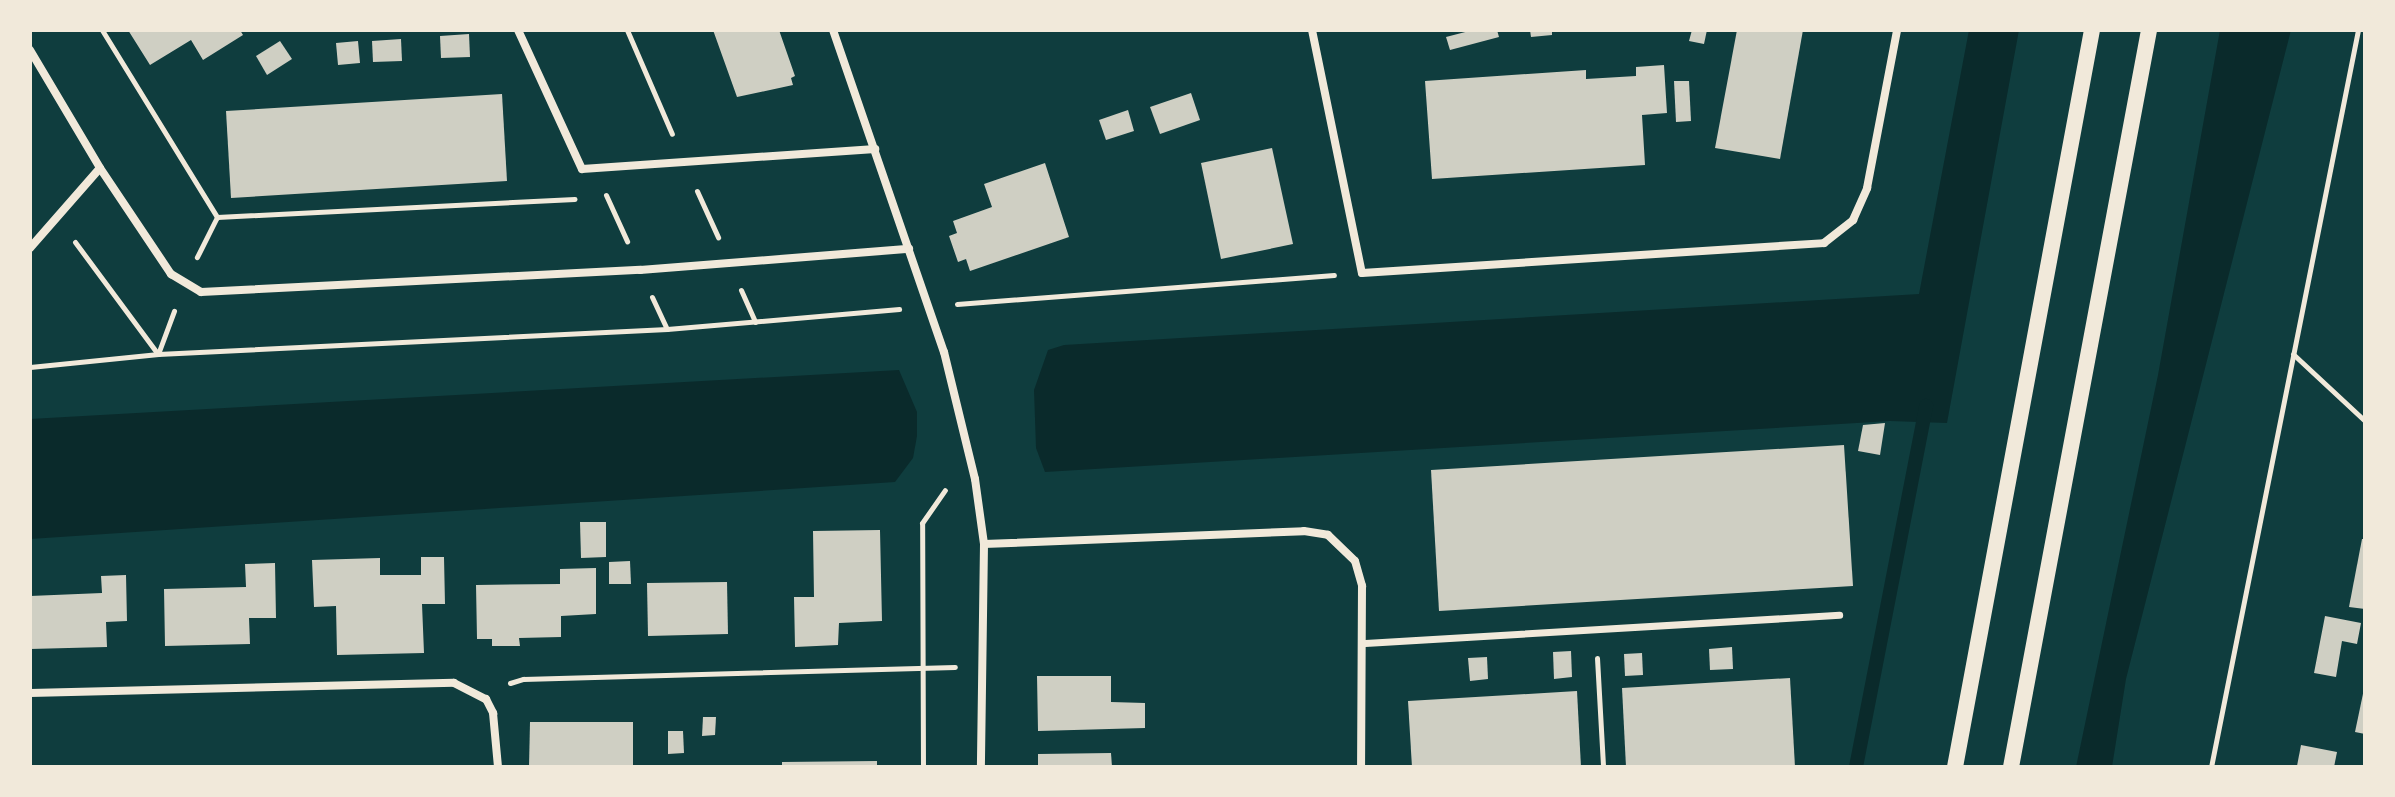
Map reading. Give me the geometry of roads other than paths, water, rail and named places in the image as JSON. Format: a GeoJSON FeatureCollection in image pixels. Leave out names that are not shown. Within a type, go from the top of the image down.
{"type":"FeatureCollection","features":[{"type":"Feature","properties":{"kind":"main road"},"geometry":{"type":"LineString","coordinates":[[1955,767],[2092,30]]}},
{"type":"Feature","properties":{"kind":"main road"},"geometry":{"type":"LineString","coordinates":[[2011,767],[2149,30]]}},
{"type":"Feature","properties":{"kind":"street"},"geometry":{"type":"LineString","coordinates":[[518,30],[582,169],[875,149]]}},
{"type":"Feature","properties":{"kind":"street"},"geometry":{"type":"LineString","coordinates":[[833,30],[928,306],[971,462],[984,544],[981,767]]}},
{"type":"Feature","properties":{"kind":"street"},"geometry":{"type":"LineString","coordinates":[[1312,30],[1362,273],[1788,249],[1824,243],[1853,220],[1867,188],[1897,30]]}},
{"type":"Feature","properties":{"kind":"street"},"geometry":{"type":"LineString","coordinates":[[30,50],[100,168],[171,274],[201,292],[640,270],[909,249]]}},
{"type":"Feature","properties":{"kind":"street"},"geometry":{"type":"LineString","coordinates":[[30,248],[100,168]]}},
{"type":"Feature","properties":{"kind":"street"},"geometry":{"type":"LineString","coordinates":[[984,544],[1304,531],[1328,535],[1355,561],[1362,586],[1365,643],[1361,767]]}},
{"type":"Feature","properties":{"kind":"street"},"geometry":{"type":"LineString","coordinates":[[1365,643],[1839,615]]}},
{"type":"Feature","properties":{"kind":"street"},"geometry":{"type":"LineString","coordinates":[[30,693],[440,681],[466,687],[486,699],[497,727],[498,767]]}},
{"type":"Feature","properties":{"kind":"water"},"geometry":{"type":"Polygon","coordinates":[[[1969,30],[2019,30],[1947,423],[1890,421],[1045,472],[1036,448],[1034,390],[1048,350],[1064,345],[1919,294],[1969,30]]]}},
{"type":"Feature","properties":{"kind":"water"},"geometry":{"type":"Polygon","coordinates":[[[2220,30],[2291,30],[2126,679],[2112,767],[2076,767],[2158,375],[2220,30]]]}},
{"type":"Feature","properties":{"kind":"water"},"geometry":{"type":"Polygon","coordinates":[[[899,370],[917,412],[917,436],[913,458],[895,482],[30,539],[30,419],[899,370]]]}},
{"type":"Feature","properties":{"kind":"waterway"},"geometry":{"type":"LineString","coordinates":[[1856,767],[1926,406]]}}]}
